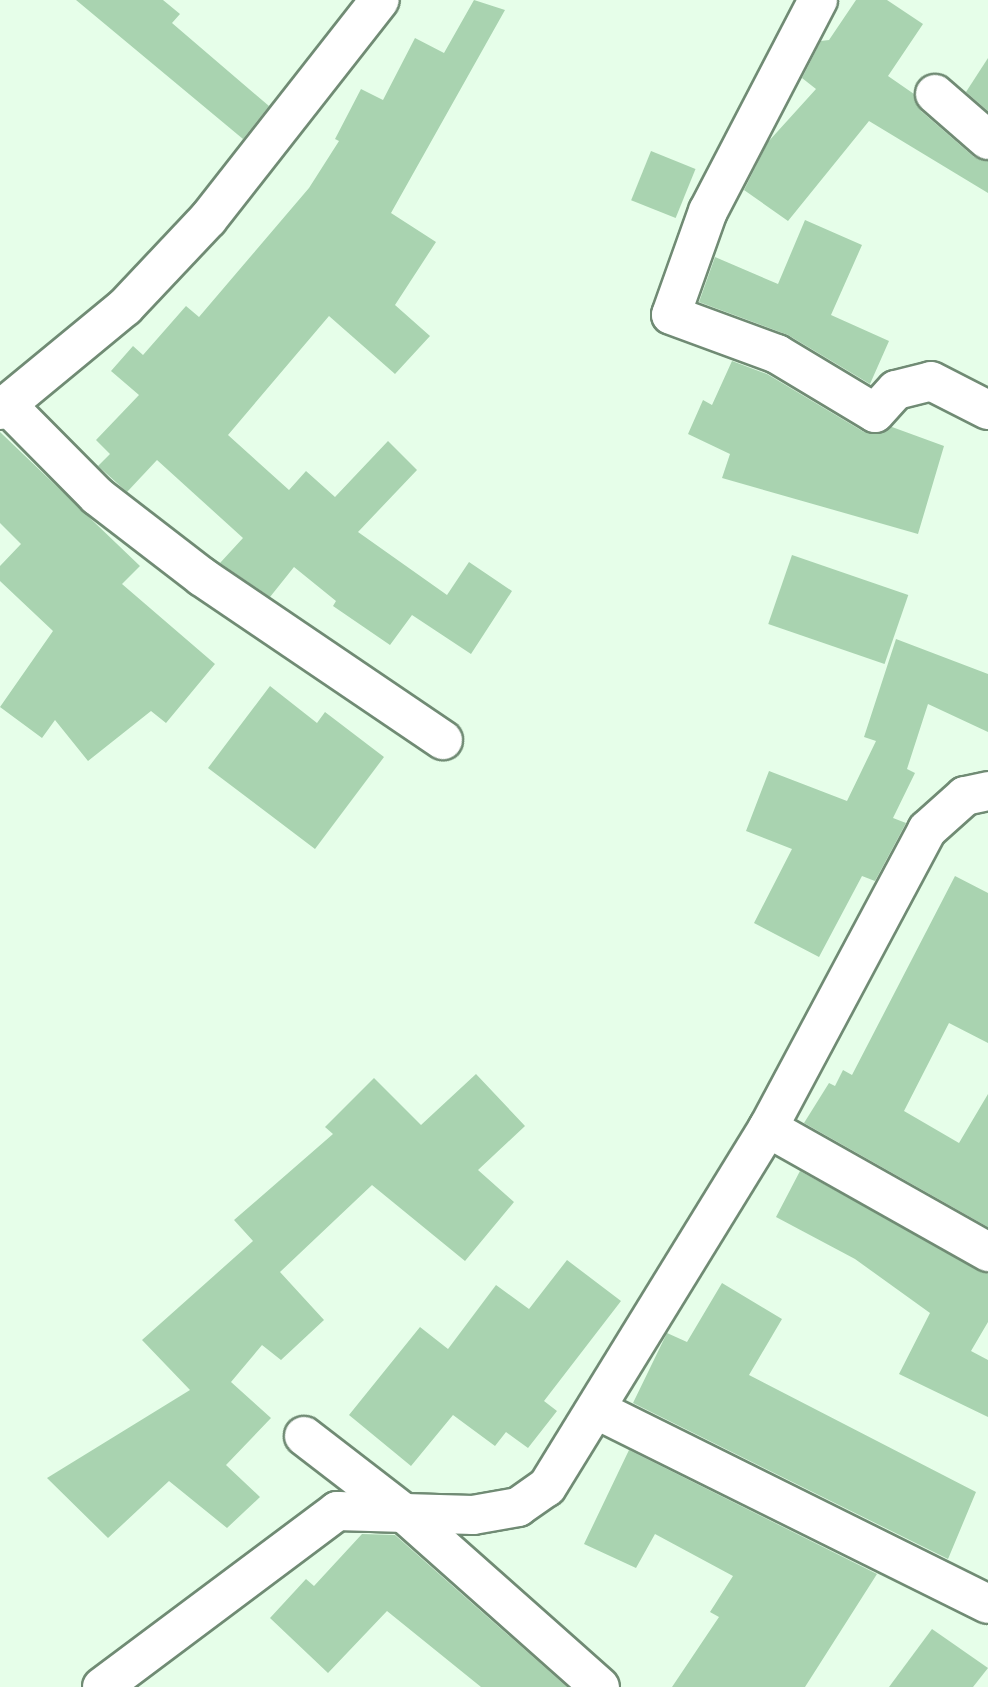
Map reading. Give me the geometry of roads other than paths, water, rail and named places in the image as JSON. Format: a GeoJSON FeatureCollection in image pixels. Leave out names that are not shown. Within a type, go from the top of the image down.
{"type":"FeatureCollection","features":[{"type":"Feature","properties":{"kind":"street"},"geometry":{"type":"LineString","coordinates":[[380,0],[208,219],[125,307],[3,408],[97,496],[192,569],[443,740]]}},
{"type":"Feature","properties":{"kind":"street"},"geometry":{"type":"LineString","coordinates":[[818,0],[708,211],[671,316],[777,354],[875,413],[896,390],[931,381],[988,410]]}},
{"type":"Feature","properties":{"kind":"street"},"geometry":{"type":"LineString","coordinates":[[935,94],[988,140]]}},
{"type":"Feature","properties":{"kind":"street"},"geometry":{"type":"LineString","coordinates":[[102,1687],[318,1520],[356,1508],[404,1513],[473,1515],[518,1507],[547,1487],[768,1128],[927,830],[965,796],[988,791]]}},
{"type":"Feature","properties":{"kind":"street"},"geometry":{"type":"LineString","coordinates":[[768,1128],[988,1252]]}},
{"type":"Feature","properties":{"kind":"street"},"geometry":{"type":"LineString","coordinates":[[597,1409],[988,1604]]}},
{"type":"Feature","properties":{"kind":"street"},"geometry":{"type":"LineString","coordinates":[[304,1436],[404,1513],[600,1687]]}}]}
